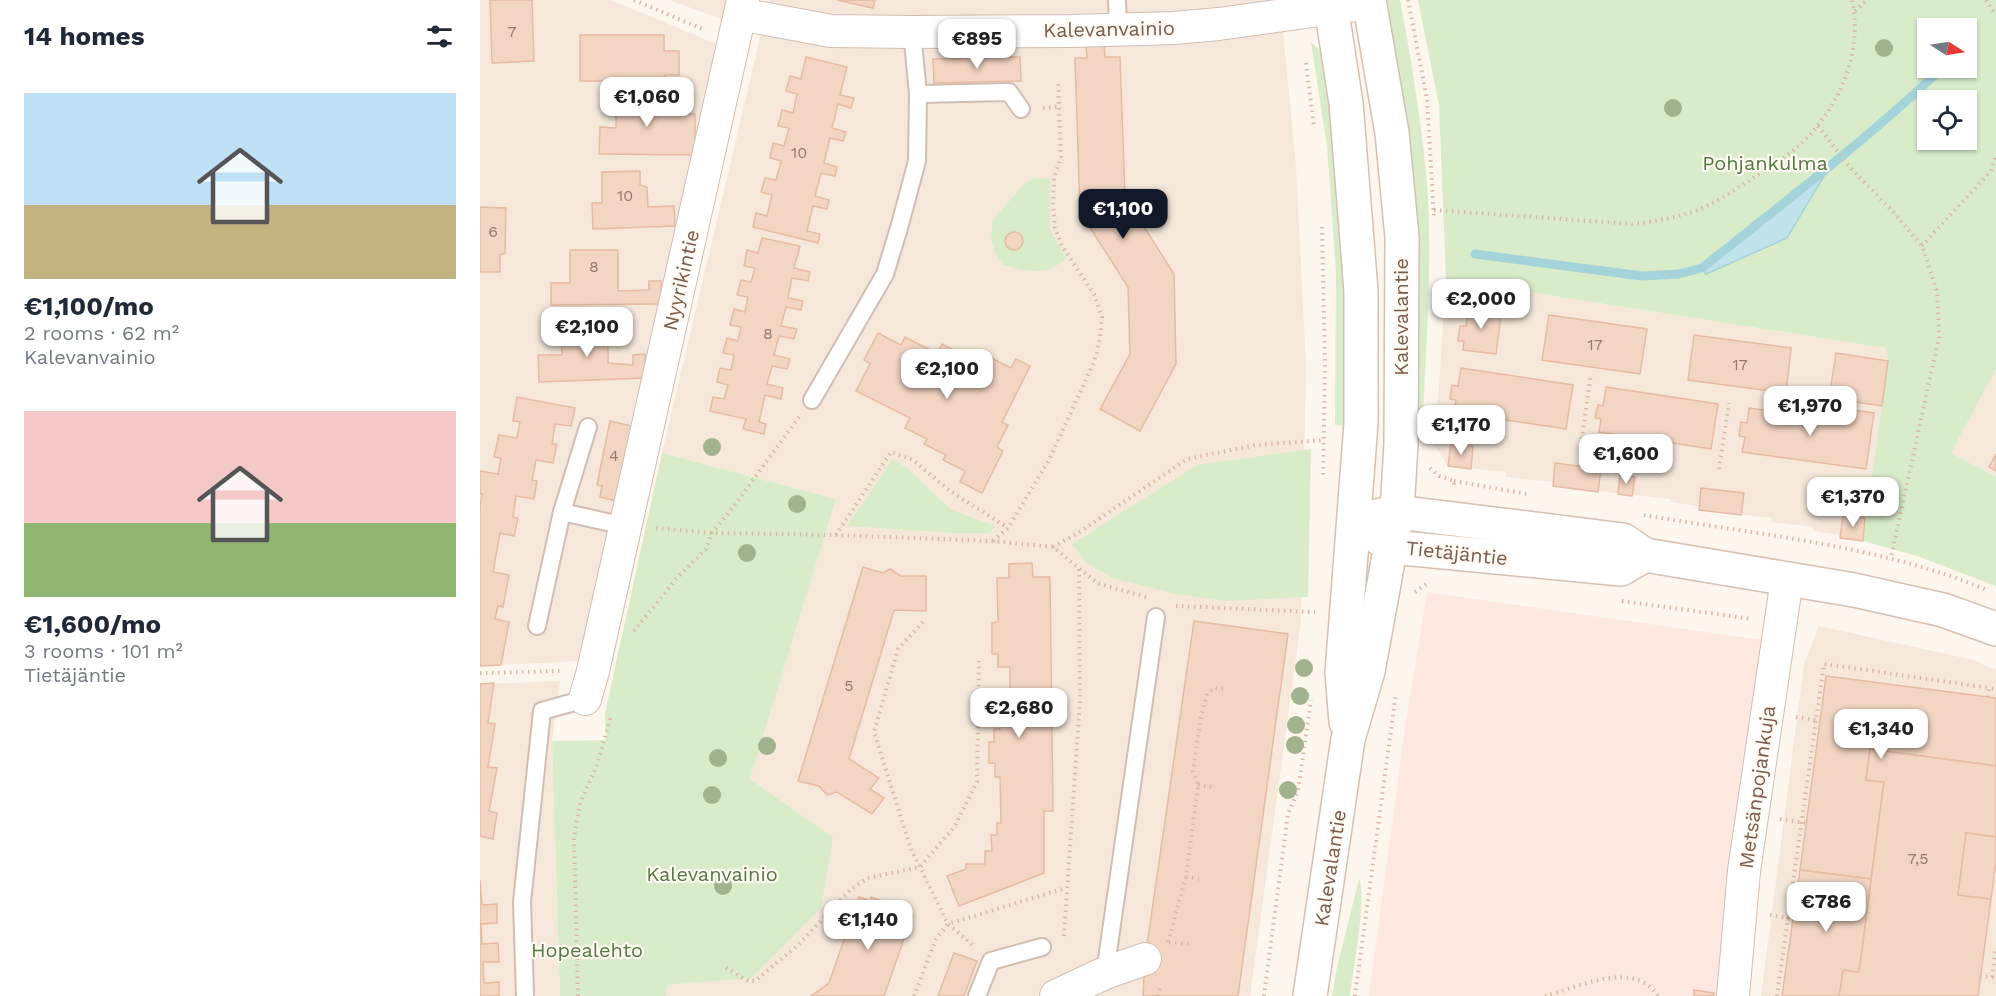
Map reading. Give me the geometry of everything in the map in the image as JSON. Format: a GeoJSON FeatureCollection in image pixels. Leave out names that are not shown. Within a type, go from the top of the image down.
{"type":"FeatureCollection","features":[{"type":"Feature","properties":{"kind":"main road","name":"Kalevalantie"},"geometry":{"type":"LineString","coordinates":[[1310,996],[1348,739],[1368,671],[1397,512],[1401,444],[1402,237],[1392,133],[1370,1]]}},
{"type":"Feature","properties":{"kind":"main road","name":"Kalevalantie"},"geometry":{"type":"LineString","coordinates":[[1331,4],[1347,103],[1361,291],[1361,423],[1342,673],[1348,739]]}},
{"type":"Feature","properties":{"kind":"main road","name":"Tietäjäntie"},"geometry":{"type":"LineString","coordinates":[[1355,521],[1397,512],[1623,540],[1645,555],[1854,590],[1943,610],[1996,629]]}},
{"type":"Feature","properties":{"kind":"main road","name":"Tietäjäntie"},"geometry":{"type":"LineString","coordinates":[[1355,521],[1392,547],[1621,568],[1645,555]]}},
{"type":"Feature","properties":{"kind":"street","name":"Kalevanvainio"},"geometry":{"type":"LineString","coordinates":[[739,17],[831,31],[912,32],[1117,15],[1174,28],[1219,24],[1331,4],[1370,1]]}},
{"type":"Feature","properties":{"kind":"street","name":"Nyyrikintie"},"geometry":{"type":"LineString","coordinates":[[597,692],[625,526],[739,17]]}},
{"type":"Feature","properties":{"kind":"street","name":"Metsänpojankuja"},"geometry":{"type":"LineString","coordinates":[[1733,996],[1744,871],[1787,579]]}},
{"type":"Feature","properties":{"kind":"street"},"geometry":{"type":"LineString","coordinates":[[1056,996],[1105,973],[1160,957]]}},
{"type":"Feature","properties":{"kind":"lane"},"geometry":{"type":"LineString","coordinates":[[812,399],[885,274],[917,161],[918,94],[912,32]]}},
{"type":"Feature","properties":{"kind":"lane"},"geometry":{"type":"LineString","coordinates":[[918,94],[1009,92],[1021,109]]}},
{"type":"Feature","properties":{"kind":"lane"},"geometry":{"type":"LineString","coordinates":[[537,626],[562,512],[588,427]]}},
{"type":"Feature","properties":{"kind":"lane"},"geometry":{"type":"LineString","coordinates":[[562,512],[625,526]]}},
{"type":"Feature","properties":{"kind":"lane"},"geometry":{"type":"LineString","coordinates":[[1105,973],[1156,617]]}},
{"type":"Feature","properties":{"kind":"lane"},"geometry":{"type":"LineString","coordinates":[[525,996],[522,902],[543,711],[597,692]]}},
{"type":"Feature","properties":{"kind":"lane"},"geometry":{"type":"LineString","coordinates":[[977,996],[991,961],[1042,947]]}},
{"type":"Feature","properties":{"kind":"path"},"geometry":{"type":"LineString","coordinates":[[634,0],[708,31],[739,17]]}},
{"type":"Feature","properties":{"kind":"path"},"geometry":{"type":"LineString","coordinates":[[1434,210],[1632,224],[1697,211],[1797,148],[1818,126],[1847,76],[1853,49],[1855,12],[1852,0]]}},
{"type":"Feature","properties":{"kind":"path"},"geometry":{"type":"LineString","coordinates":[[1855,12],[1867,0]]}},
{"type":"Feature","properties":{"kind":"path"},"geometry":{"type":"LineString","coordinates":[[1986,0],[1996,15]]}},
{"type":"Feature","properties":{"kind":"path"},"geometry":{"type":"LineString","coordinates":[[1305,57],[1315,134]]}},
{"type":"Feature","properties":{"kind":"path"},"geometry":{"type":"LineString","coordinates":[[993,541],[1008,528],[1050,460],[1095,363],[1101,339],[1102,317],[1094,294],[1062,246],[1055,228],[1054,178],[1061,158],[1059,80]]}},
{"type":"Feature","properties":{"kind":"path"},"geometry":{"type":"LineString","coordinates":[[1040,108],[1059,107]]}},
{"type":"Feature","properties":{"kind":"path"},"geometry":{"type":"LineString","coordinates":[[1818,126],[1847,164],[1922,246],[1937,291],[1939,337],[1891,557]]}},
{"type":"Feature","properties":{"kind":"path"},"geometry":{"type":"LineString","coordinates":[[1922,246],[1991,171],[1996,156]]}},
{"type":"Feature","properties":{"kind":"path"},"geometry":{"type":"LineString","coordinates":[[1053,547],[1078,533],[1187,459],[1256,446],[1324,440],[1322,225]]}},
{"type":"Feature","properties":{"kind":"path"},"geometry":{"type":"LineString","coordinates":[[1580,452],[1591,374]]}},
{"type":"Feature","properties":{"kind":"path"},"geometry":{"type":"LineString","coordinates":[[630,627],[628,638],[676,579],[705,549],[712,533],[812,399]]}},
{"type":"Feature","properties":{"kind":"path"},"geometry":{"type":"LineString","coordinates":[[1719,469],[1729,403]]}},
{"type":"Feature","properties":{"kind":"path"},"geometry":{"type":"LineString","coordinates":[[836,535],[891,453],[912,460],[950,491],[1008,528]]}},
{"type":"Feature","properties":{"kind":"path"},"geometry":{"type":"LineString","coordinates":[[1424,460],[1439,476],[1454,481],[1535,496]]}},
{"type":"Feature","properties":{"kind":"path"},"geometry":{"type":"LineString","coordinates":[[1451,518],[1454,481]]}},
{"type":"Feature","properties":{"kind":"path"},"geometry":{"type":"LineString","coordinates":[[1639,514],[1891,557],[1965,581],[1996,594]]}},
{"type":"Feature","properties":{"kind":"path"},"geometry":{"type":"LineString","coordinates":[[625,526],[712,533],[993,541],[1053,547],[1096,583],[1153,599]]}},
{"type":"Feature","properties":{"kind":"path"},"geometry":{"type":"LineString","coordinates":[[1412,598],[1415,592],[1428,583],[1443,577],[1446,552]]}},
{"type":"Feature","properties":{"kind":"path"},"geometry":{"type":"LineString","coordinates":[[1063,947],[1080,701],[1079,569]]}},
{"type":"Feature","properties":{"kind":"path"},"geometry":{"type":"LineString","coordinates":[[1617,601],[1779,623]]}},
{"type":"Feature","properties":{"kind":"path"},"geometry":{"type":"LineString","coordinates":[[1175,606],[1323,613]]}},
{"type":"Feature","properties":{"kind":"path"},"geometry":{"type":"LineString","coordinates":[[923,622],[898,649],[874,732],[911,849],[948,924],[991,961]]}},
{"type":"Feature","properties":{"kind":"path"},"geometry":{"type":"LineString","coordinates":[[726,968],[748,981],[755,981],[797,946],[851,889],[868,878],[920,867],[955,826],[977,782],[979,661]]}},
{"type":"Feature","properties":{"kind":"path"},"geometry":{"type":"LineString","coordinates":[[1777,996],[1790,918],[1800,822],[1824,664],[1996,689]]}},
{"type":"Feature","properties":{"kind":"path"},"geometry":{"type":"LineString","coordinates":[[480,673],[597,692],[610,725],[604,746],[580,803],[574,838],[578,996]]}},
{"type":"Feature","properties":{"kind":"path"},"geometry":{"type":"LineString","coordinates":[[1355,996],[1397,683]]}},
{"type":"Feature","properties":{"kind":"path"},"geometry":{"type":"LineString","coordinates":[[1158,996],[1160,957],[1186,877],[1198,785],[1193,771],[1202,716],[1207,695],[1214,688],[1227,689]]}},
{"type":"Feature","properties":{"kind":"path"},"geometry":{"type":"LineString","coordinates":[[1988,697],[1989,688]]}},
{"type":"Feature","properties":{"kind":"path"},"geometry":{"type":"LineString","coordinates":[[1264,996],[1288,814],[1298,791],[1312,692]]}},
{"type":"Feature","properties":{"kind":"path"},"geometry":{"type":"LineString","coordinates":[[1786,716],[1817,720]]}},
{"type":"Feature","properties":{"kind":"path"},"geometry":{"type":"LineString","coordinates":[[1198,785],[1213,787]]}},
{"type":"Feature","properties":{"kind":"path"},"geometry":{"type":"LineString","coordinates":[[1774,818],[1806,823]]}},
{"type":"Feature","properties":{"kind":"path"},"geometry":{"type":"LineString","coordinates":[[1186,877],[1199,879]]}},
{"type":"Feature","properties":{"kind":"path"},"geometry":{"type":"LineString","coordinates":[[914,996],[936,939],[948,924],[1066,888]]}},
{"type":"Feature","properties":{"kind":"path"},"geometry":{"type":"LineString","coordinates":[[1762,914],[1790,918]]}},
{"type":"Feature","properties":{"kind":"path"},"geometry":{"type":"LineString","coordinates":[[1160,957],[1190,944]]}},
{"type":"Feature","properties":{"kind":"path"},"geometry":{"type":"LineString","coordinates":[[1980,976],[1992,977],[1996,949]]}},
{"type":"Feature","properties":{"kind":"path"},"geometry":{"type":"LineString","coordinates":[[1545,996],[1621,976],[1636,978],[1654,990],[1658,996]]}},
{"type":"Feature","properties":{"kind":"shaded area"},"geometry":{"type":"Polygon","coordinates":[[[480,0],[611,0],[719,45],[582,661],[480,666],[480,0]]]}},
{"type":"Feature","properties":{"kind":"shaded area"},"geometry":{"type":"Polygon","coordinates":[[[669,0],[728,0],[724,20],[669,0]]]}},
{"type":"Feature","properties":{"kind":"shaded area"},"geometry":{"type":"Polygon","coordinates":[[[769,0],[1280,0],[1296,167],[1306,366],[1301,621],[1250,996],[666,996],[666,985],[751,978],[833,837],[750,779],[836,499],[662,453],[769,0]]]}},
{"type":"Feature","properties":{"kind":"shaded area"},"geometry":{"type":"Polygon","coordinates":[[[1446,279],[1886,348],[1888,361],[1863,541],[1813,531],[1813,527],[1772,522],[1771,518],[1699,510],[1698,506],[1671,502],[1671,499],[1553,486],[1553,482],[1506,477],[1506,472],[1448,466],[1435,446],[1446,279]]]}},
{"type":"Feature","properties":{"kind":"shaded area"},"geometry":{"type":"Polygon","coordinates":[[[1996,369],[1996,477],[1951,453],[1996,369]]]}},
{"type":"Feature","properties":{"kind":"shaded area"},"geometry":{"type":"Polygon","coordinates":[[[1427,592],[1769,641],[1724,996],[1369,996],[1405,727],[1427,592]]]}},
{"type":"Feature","properties":{"kind":"shaded area"},"geometry":{"type":"Polygon","coordinates":[[[1819,626],[1974,660],[1996,670],[1996,996],[1761,996],[1804,664],[1819,626]]]}},
{"type":"Feature","properties":{"kind":"shaded area"},"geometry":{"type":"Polygon","coordinates":[[[560,681],[552,741],[560,996],[480,996],[480,684],[560,681]]]}},
{"type":"Feature","properties":{"kind":"green space"},"geometry":{"type":"Polygon","coordinates":[[[1382,0],[1400,0],[1418,107],[1428,201],[1429,292],[1423,413],[1420,427],[1410,428],[1382,0]]]}},
{"type":"Feature","properties":{"kind":"green space","name":"Pohjankulma"},"geometry":{"type":"Polygon","coordinates":[[[1418,0],[1996,0],[1996,369],[1951,453],[1996,477],[1996,586],[1917,556],[1863,541],[1888,361],[1886,348],[1446,279],[1439,105],[1418,0]]]}},
{"type":"Feature","properties":{"kind":"green space"},"geometry":{"type":"Polygon","coordinates":[[[1311,42],[1329,59],[1343,147],[1352,426],[1335,425],[1336,273],[1327,146],[1311,42]]]}},
{"type":"Feature","properties":{"kind":"green space"},"geometry":{"type":"Polygon","coordinates":[[[1034,178],[1050,179],[1050,229],[1066,259],[1058,265],[1036,271],[1003,265],[996,255],[991,239],[993,220],[1024,184],[1034,178]]]}},
{"type":"Feature","properties":{"kind":"green space"},"geometry":{"type":"Polygon","coordinates":[[[1311,449],[1308,597],[1224,601],[1172,593],[1113,578],[1087,563],[1072,544],[1197,465],[1311,449]]]}},
{"type":"Feature","properties":{"kind":"green space","name":"Kalevanvainio"},"geometry":{"type":"Polygon","coordinates":[[[662,453],[836,499],[750,779],[833,837],[821,908],[751,978],[667,985],[666,996],[560,996],[552,741],[606,740],[605,713],[662,453]]]}},
{"type":"Feature","properties":{"kind":"green space"},"geometry":{"type":"Polygon","coordinates":[[[893,459],[907,468],[950,509],[995,526],[990,533],[955,533],[847,526],[893,459]]]}},
{"type":"Feature","properties":{"kind":"green space"},"geometry":{"type":"Polygon","coordinates":[[[1359,879],[1360,918],[1350,996],[1332,996],[1337,967],[1359,879]]]}},
{"type":"Feature","properties":{"kind":"water"},"geometry":{"type":"Polygon","coordinates":[[[1830,166],[1787,238],[1706,274],[1702,268],[1830,166]]]}},
{"type":"Feature","properties":{"kind":"building"},"geometry":{"type":"Polygon","coordinates":[[[490,0],[532,0],[534,61],[492,63],[490,0]]]}},
{"type":"Feature","properties":{"kind":"building"},"geometry":{"type":"Polygon","coordinates":[[[837,0],[875,0],[873,8],[837,0]]]}},
{"type":"Feature","properties":{"kind":"building"},"geometry":{"type":"Polygon","coordinates":[[[580,35],[664,35],[664,51],[679,51],[679,75],[665,75],[665,81],[580,81],[580,35]]]}},
{"type":"Feature","properties":{"kind":"building"},"geometry":{"type":"Polygon","coordinates":[[[1104,44],[1105,57],[1120,57],[1125,197],[1174,274],[1176,364],[1140,431],[1100,409],[1130,354],[1128,287],[1080,212],[1075,58],[1087,58],[1086,45],[1104,44]]]}},
{"type":"Feature","properties":{"kind":"building"},"geometry":{"type":"Polygon","coordinates":[[[806,57],[847,67],[840,95],[854,98],[851,108],[838,104],[832,128],[846,132],[843,141],[830,138],[824,163],[837,167],[835,176],[821,173],[815,196],[829,200],[827,209],[813,206],[807,231],[820,234],[818,243],[753,227],[756,213],[767,216],[772,195],[761,192],[765,178],[776,180],[781,161],[770,158],[773,143],[784,146],[789,128],[778,126],[782,110],[793,113],[797,94],[786,91],[790,76],[801,79],[806,57]]]}},
{"type":"Feature","properties":{"kind":"building"},"geometry":{"type":"Polygon","coordinates":[[[1020,57],[1021,81],[934,83],[933,59],[1020,57]]]}},
{"type":"Feature","properties":{"kind":"building"},"geometry":{"type":"Polygon","coordinates":[[[616,92],[659,92],[659,114],[695,114],[695,155],[599,154],[600,127],[616,128],[616,92]]]}},
{"type":"Feature","properties":{"kind":"building"},"geometry":{"type":"Polygon","coordinates":[[[640,171],[640,185],[647,187],[648,207],[674,206],[675,226],[593,229],[592,203],[602,203],[602,172],[640,171]]]}},
{"type":"Feature","properties":{"kind":"building"},"geometry":{"type":"Polygon","coordinates":[[[480,207],[506,208],[505,253],[500,255],[500,272],[480,272],[480,207]]]}},
{"type":"Feature","properties":{"kind":"building"},"geometry":{"type":"Polygon","coordinates":[[[1010,232],[1018,232],[1023,237],[1021,248],[1010,250],[1005,245],[1005,237],[1010,232]]]}},
{"type":"Feature","properties":{"kind":"building"},"geometry":{"type":"Polygon","coordinates":[[[762,238],[800,246],[794,268],[810,272],[808,281],[792,278],[788,298],[803,301],[801,310],[786,307],[781,326],[797,329],[794,339],[779,336],[774,355],[790,359],[787,369],[772,366],[767,384],[783,388],[781,399],[765,395],[759,422],[766,424],[764,434],[743,429],[746,419],[710,411],[713,397],[724,399],[728,385],[717,382],[720,368],[731,370],[734,355],[723,353],[727,338],[738,341],[741,327],[730,325],[734,309],[745,312],[748,297],[737,295],[741,280],[751,282],[755,268],[744,266],[747,250],[758,253],[762,238]]]}},
{"type":"Feature","properties":{"kind":"building"},"geometry":{"type":"Polygon","coordinates":[[[570,250],[618,250],[618,291],[649,290],[649,281],[661,281],[661,304],[551,305],[551,283],[570,283],[570,250]]]}},
{"type":"Feature","properties":{"kind":"building"},"geometry":{"type":"Polygon","coordinates":[[[1469,305],[1502,309],[1496,354],[1463,350],[1464,341],[1458,341],[1460,326],[1466,326],[1469,305]]]}},
{"type":"Feature","properties":{"kind":"building"},"geometry":{"type":"Polygon","coordinates":[[[1549,315],[1647,329],[1640,374],[1542,360],[1549,315]]]}},
{"type":"Feature","properties":{"kind":"building"},"geometry":{"type":"Polygon","coordinates":[[[608,324],[608,363],[633,365],[633,355],[645,354],[645,378],[539,382],[538,355],[562,355],[561,325],[608,324]]]}},
{"type":"Feature","properties":{"kind":"building"},"geometry":{"type":"Polygon","coordinates":[[[878,333],[901,345],[905,337],[938,354],[942,344],[975,361],[980,352],[1011,368],[1016,359],[1030,366],[1002,422],[1008,425],[997,447],[1003,451],[982,493],[960,482],[965,471],[943,460],[946,455],[924,444],[927,439],[905,428],[910,418],[856,391],[870,364],[864,360],[878,333]]]}},
{"type":"Feature","properties":{"kind":"building"},"geometry":{"type":"Polygon","coordinates":[[[1694,335],[1791,348],[1786,393],[1688,380],[1694,335]]]}},
{"type":"Feature","properties":{"kind":"building"},"geometry":{"type":"Polygon","coordinates":[[[1836,353],[1888,361],[1882,406],[1829,398],[1836,353]]]}},
{"type":"Feature","properties":{"kind":"building"},"geometry":{"type":"Polygon","coordinates":[[[1461,368],[1573,385],[1566,429],[1454,412],[1456,400],[1450,399],[1452,385],[1458,386],[1461,368]]]}},
{"type":"Feature","properties":{"kind":"building"},"geometry":{"type":"Polygon","coordinates":[[[1606,387],[1718,404],[1711,449],[1599,432],[1601,419],[1595,418],[1598,405],[1603,406],[1606,387]]]}},
{"type":"Feature","properties":{"kind":"building"},"geometry":{"type":"Polygon","coordinates":[[[517,397],[575,408],[571,426],[555,424],[552,444],[557,444],[553,463],[536,460],[532,480],[537,481],[534,499],[516,496],[513,517],[518,518],[514,536],[500,533],[493,572],[509,575],[503,607],[498,606],[495,619],[509,622],[501,665],[480,666],[480,506],[482,494],[480,494],[480,471],[498,474],[501,458],[494,457],[499,435],[517,438],[520,422],[513,421],[517,397]]]}},
{"type":"Feature","properties":{"kind":"building"},"geometry":{"type":"Polygon","coordinates":[[[1749,408],[1837,420],[1839,408],[1874,413],[1866,469],[1742,452],[1745,437],[1739,436],[1741,422],[1747,423],[1749,408]]]}},
{"type":"Feature","properties":{"kind":"building"},"geometry":{"type":"Polygon","coordinates":[[[610,421],[632,426],[616,501],[600,497],[602,486],[597,485],[610,421]]]}},
{"type":"Feature","properties":{"kind":"building"},"geometry":{"type":"Polygon","coordinates":[[[1451,443],[1473,446],[1471,469],[1448,466],[1451,443]]]}},
{"type":"Feature","properties":{"kind":"building"},"geometry":{"type":"Polygon","coordinates":[[[1996,454],[1996,471],[1989,467],[1996,454]]]}},
{"type":"Feature","properties":{"kind":"building"},"geometry":{"type":"Polygon","coordinates":[[[1555,463],[1601,469],[1598,492],[1553,486],[1555,463]]]}},
{"type":"Feature","properties":{"kind":"building"},"geometry":{"type":"Polygon","coordinates":[[[1620,475],[1635,477],[1632,496],[1618,494],[1620,475]]]}},
{"type":"Feature","properties":{"kind":"building"},"geometry":{"type":"Polygon","coordinates":[[[1701,488],[1744,493],[1741,515],[1699,510],[1701,488]]]}},
{"type":"Feature","properties":{"kind":"building"},"geometry":{"type":"Polygon","coordinates":[[[1843,515],[1865,518],[1863,541],[1840,538],[1843,515]]]}},
{"type":"Feature","properties":{"kind":"building"},"geometry":{"type":"Polygon","coordinates":[[[1032,563],[1033,577],[1050,577],[1053,811],[1044,811],[1044,873],[959,906],[947,876],[966,869],[966,864],[985,864],[985,851],[992,851],[991,835],[997,835],[997,823],[1001,823],[1000,777],[995,777],[995,763],[989,763],[989,742],[994,742],[994,729],[1000,729],[1000,719],[1010,719],[1010,667],[998,667],[998,654],[992,654],[992,623],[998,622],[997,578],[1009,578],[1009,564],[1032,563]]]}},
{"type":"Feature","properties":{"kind":"building"},"geometry":{"type":"Polygon","coordinates":[[[863,567],[883,573],[890,569],[901,576],[926,576],[926,611],[894,610],[849,759],[879,778],[870,789],[884,798],[872,814],[837,792],[827,795],[819,786],[798,781],[863,567]]]}},
{"type":"Feature","properties":{"kind":"building"},"geometry":{"type":"Polygon","coordinates":[[[1194,621],[1288,634],[1238,996],[1143,996],[1145,959],[1194,621]]]}},
{"type":"Feature","properties":{"kind":"building"},"geometry":{"type":"Polygon","coordinates":[[[1826,676],[1996,698],[1996,766],[1870,749],[1866,780],[1884,782],[1871,879],[1800,870],[1826,676]]]}},
{"type":"Feature","properties":{"kind":"building"},"geometry":{"type":"Polygon","coordinates":[[[494,683],[488,723],[495,724],[488,767],[497,768],[489,811],[497,813],[493,839],[480,836],[480,684],[494,683]]]}},
{"type":"Feature","properties":{"kind":"building"},"geometry":{"type":"Polygon","coordinates":[[[1870,749],[1996,766],[1996,837],[1966,833],[1958,895],[1991,899],[1978,996],[1839,996],[1843,970],[1859,972],[1884,782],[1866,780],[1870,749]]]}},
{"type":"Feature","properties":{"kind":"building"},"geometry":{"type":"Polygon","coordinates":[[[1966,833],[1996,837],[1996,862],[1991,899],[1958,895],[1966,833]]]}},
{"type":"Feature","properties":{"kind":"building"},"geometry":{"type":"Polygon","coordinates":[[[1800,870],[1871,879],[1859,972],[1843,970],[1839,996],[1782,996],[1800,870]]]}},
{"type":"Feature","properties":{"kind":"building"},"geometry":{"type":"Polygon","coordinates":[[[480,880],[482,905],[497,904],[497,923],[481,924],[482,944],[498,943],[499,962],[483,962],[484,983],[499,982],[499,996],[480,996],[480,880]]]}},
{"type":"Feature","properties":{"kind":"building"},"geometry":{"type":"Polygon","coordinates":[[[859,897],[870,901],[871,897],[895,906],[894,909],[912,916],[884,996],[811,996],[829,983],[859,897]]]}},
{"type":"Feature","properties":{"kind":"building"},"geometry":{"type":"Polygon","coordinates":[[[954,953],[977,961],[964,996],[938,996],[954,953]]]}},
{"type":"Feature","properties":{"kind":"building"},"geometry":{"type":"Polygon","coordinates":[[[1694,990],[1714,993],[1714,996],[1694,996],[1694,990]]]}},
{"type":"Feature","properties":{"kind":"waterway"},"geometry":{"type":"LineString","coordinates":[[1475,254],[1642,276],[1679,274],[1702,268],[1852,148],[1931,78]]}},
{"type":"Feature","properties":{"kind":"park label","name":"Hopealehto"},"geometry":{"type":"Point","coordinates":[587,950]}}]}
